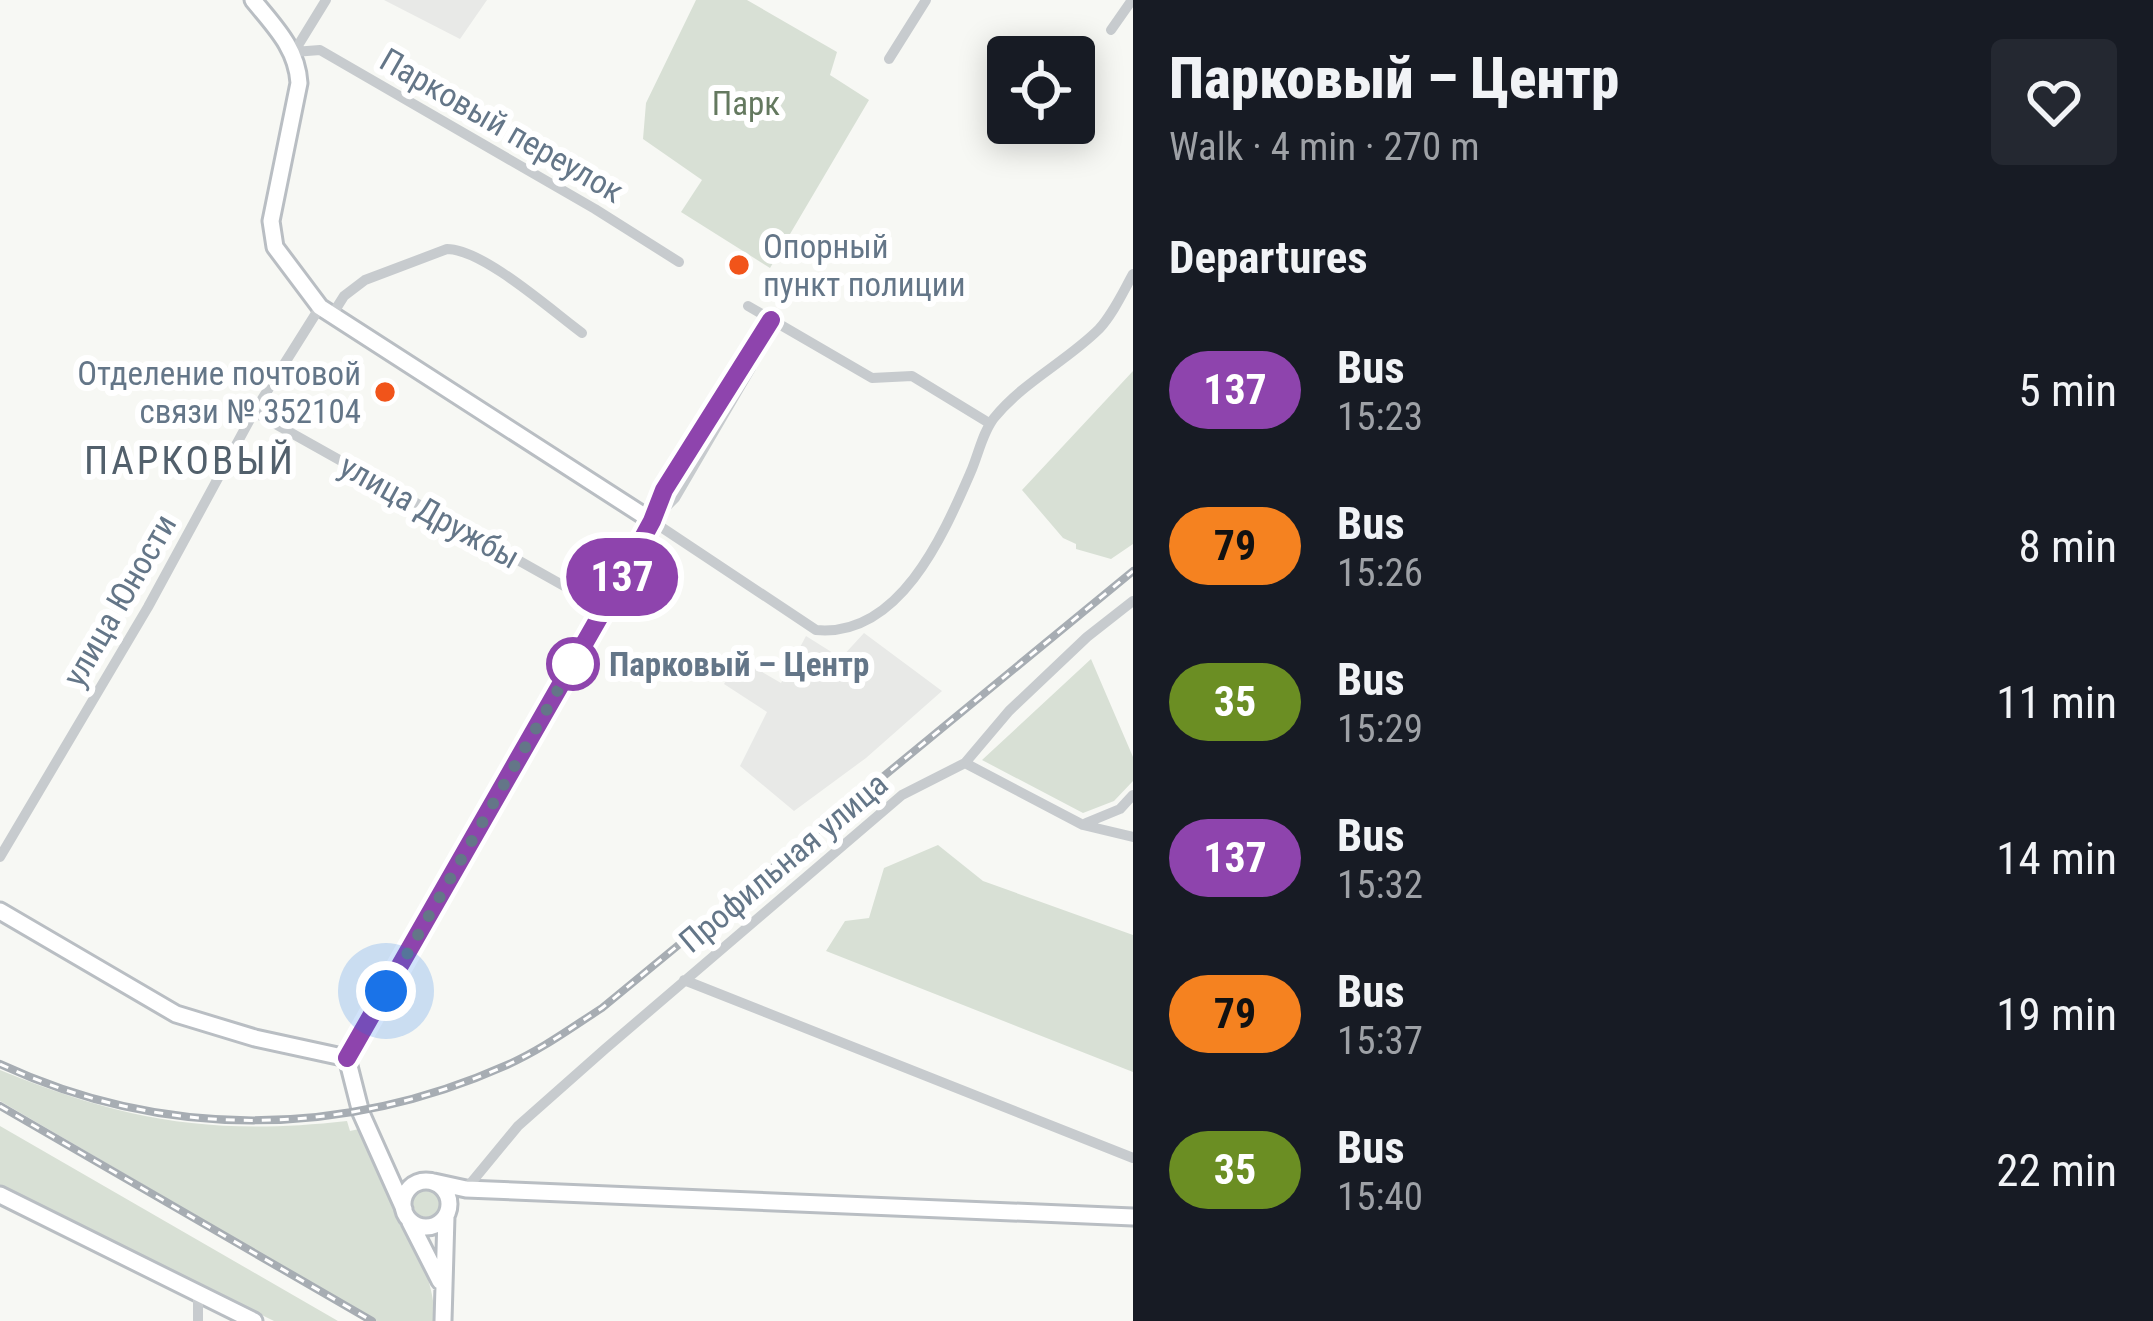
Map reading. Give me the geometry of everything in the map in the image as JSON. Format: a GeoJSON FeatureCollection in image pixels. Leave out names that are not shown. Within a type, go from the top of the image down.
{"type":"FeatureCollection","features":[{"type":"Feature","properties":{"kind":"main road"},"geometry":{"type":"LineString","coordinates":[[253,0],[294,52],[299,82],[272,220],[275,248],[326,311],[652,521],[347,1058],[361,1113],[441,1284]]}},
{"type":"Feature","properties":{"kind":"main road"},"geometry":{"type":"LineString","coordinates":[[0,911],[176,1014],[347,1058]]}},
{"type":"Feature","properties":{"kind":"main road"},"geometry":{"type":"LineString","coordinates":[[386,1166],[466,1189],[1133,1217]]}},
{"type":"Feature","properties":{"kind":"main road"},"geometry":{"type":"LineString","coordinates":[[432,1181],[446,1192],[448,1210],[442,1321]]}},
{"type":"Feature","properties":{"kind":"main road"},"geometry":{"type":"LineString","coordinates":[[405,1212],[409,1188],[432,1181]]}},
{"type":"Feature","properties":{"kind":"main road"},"geometry":{"type":"LineString","coordinates":[[405,1212],[425,1227],[438,1224],[466,1189]]}},
{"type":"Feature","properties":{"kind":"main road"},"geometry":{"type":"LineString","coordinates":[[0,1195],[254,1321]]}},
{"type":"Feature","properties":{"kind":"street"},"geometry":{"type":"LineString","coordinates":[[294,52],[326,0]]}},
{"type":"Feature","properties":{"kind":"street"},"geometry":{"type":"LineString","coordinates":[[889,59],[926,0]]}},
{"type":"Feature","properties":{"kind":"street"},"geometry":{"type":"LineString","coordinates":[[1112,30],[1132,0]]}},
{"type":"Feature","properties":{"kind":"street","name":"Парковый переулок"},"geometry":{"type":"LineString","coordinates":[[294,52],[320,50],[679,262]]}},
{"type":"Feature","properties":{"kind":"street","name":"улица Юности"},"geometry":{"type":"LineString","coordinates":[[0,857],[148,607],[254,412],[326,311],[364,280],[459,249],[582,332]]}},
{"type":"Feature","properties":{"kind":"street"},"geometry":{"type":"LineString","coordinates":[[771,320],[664,490],[652,521],[816,630],[856,624],[884,608],[908,586],[933,551],[989,423],[1100,327],[1133,274]]}},
{"type":"Feature","properties":{"kind":"street"},"geometry":{"type":"LineString","coordinates":[[748,306],[872,378],[912,376],[989,423]]}},
{"type":"Feature","properties":{"kind":"street","name":"улица Дружбы"},"geometry":{"type":"LineString","coordinates":[[254,412],[604,609]]}},
{"type":"Feature","properties":{"kind":"street","name":"Профильная улица"},"geometry":{"type":"LineString","coordinates":[[466,1189],[518,1126],[902,795],[965,763],[1009,711],[1133,601]]}},
{"type":"Feature","properties":{"kind":"street"},"geometry":{"type":"LineString","coordinates":[[965,763],[1083,825],[1133,837]]}},
{"type":"Feature","properties":{"kind":"street"},"geometry":{"type":"LineString","coordinates":[[1083,825],[1120,809],[1133,795]]}},
{"type":"Feature","properties":{"kind":"street","name":"Профильная улица"},"geometry":{"type":"LineString","coordinates":[[684,980],[1133,1158]]}},
{"type":"Feature","properties":{"kind":"street"},"geometry":{"type":"LineString","coordinates":[[198,1321],[199,1293]]}},
{"type":"Feature","properties":{"kind":"shaded area"},"geometry":{"type":"Polygon","coordinates":[[[384,0],[487,0],[460,39],[384,0]]]}},
{"type":"Feature","properties":{"kind":"shaded area"},"geometry":{"type":"Polygon","coordinates":[[[864,633],[942,691],[866,758],[794,811],[740,766],[767,712],[724,684],[740,659],[781,683],[806,636],[841,658],[864,633]]]}},
{"type":"Feature","properties":{"kind":"green space","name":"Парк"},"geometry":{"type":"Polygon","coordinates":[[[696,0],[747,0],[837,52],[830,75],[869,100],[770,268],[681,212],[702,180],[643,139],[646,103],[696,0]]]}},
{"type":"Feature","properties":{"kind":"green space"},"geometry":{"type":"Polygon","coordinates":[[[1133,371],[1133,544],[1111,559],[1076,549],[1022,490],[1133,371]]]}},
{"type":"Feature","properties":{"kind":"green space"},"geometry":{"type":"Polygon","coordinates":[[[1091,659],[1133,757],[1133,781],[1114,801],[1083,813],[982,760],[1091,659]]]}},
{"type":"Feature","properties":{"kind":"green space"},"geometry":{"type":"Polygon","coordinates":[[[938,845],[983,881],[1133,935],[1133,1072],[826,951],[845,921],[869,918],[884,868],[938,845]]]}},
{"type":"Feature","properties":{"kind":"green space"},"geometry":{"type":"Polygon","coordinates":[[[0,1070],[88,1102],[170,1120],[254,1127],[347,1121],[350,1131],[359,1129],[416,1247],[426,1271],[435,1321],[377,1321],[0,1101],[0,1070]]]}},
{"type":"Feature","properties":{"kind":"green space"},"geometry":{"type":"Polygon","coordinates":[[[0,1126],[338,1321],[274,1321],[0,1188],[0,1126]]]}},
{"type":"Feature","properties":{"kind":"green space"},"geometry":{"type":"Polygon","coordinates":[[[427,1189],[437,1193],[441,1203],[437,1213],[427,1217],[417,1213],[413,1203],[417,1193],[427,1189]]]}},
{"type":"Feature","properties":{"kind":"railway"},"geometry":{"type":"LineString","coordinates":[[0,1064],[62,1089],[125,1106],[189,1117],[254,1120],[318,1117],[382,1106],[507,1065],[602,1008],[1133,571]]}},
{"type":"Feature","properties":{"kind":"railway"},"geometry":{"type":"LineString","coordinates":[[0,1106],[372,1321]]}},
{"type":"Feature","properties":{"kind":"bus line","name":"137"},"geometry":{"type":"LineString","coordinates":[[347,1058],[604,609],[664,490],[771,320]]}},
{"type":"Feature","properties":{"kind":"place","name":"Опорный пункт полиции"},"geometry":{"type":"Point","coordinates":[739,265]}},
{"type":"Feature","properties":{"kind":"place","name":"Отделение почтовой связи № 352104"},"geometry":{"type":"Point","coordinates":[385,392]}},
{"type":"Feature","properties":{"kind":"place","name":"Парковый – Центр"},"geometry":{"type":"Point","coordinates":[573,664]}},
{"type":"Feature","properties":{"kind":"district","name":"ПАРКОВЫЙ"},"geometry":{"type":"Point","coordinates":[190,460]}},
{"type":"Feature","properties":{"kind":"route"},"geometry":{"type":"LineString","coordinates":[[386,991],[579,653],[573,664]]}}]}
